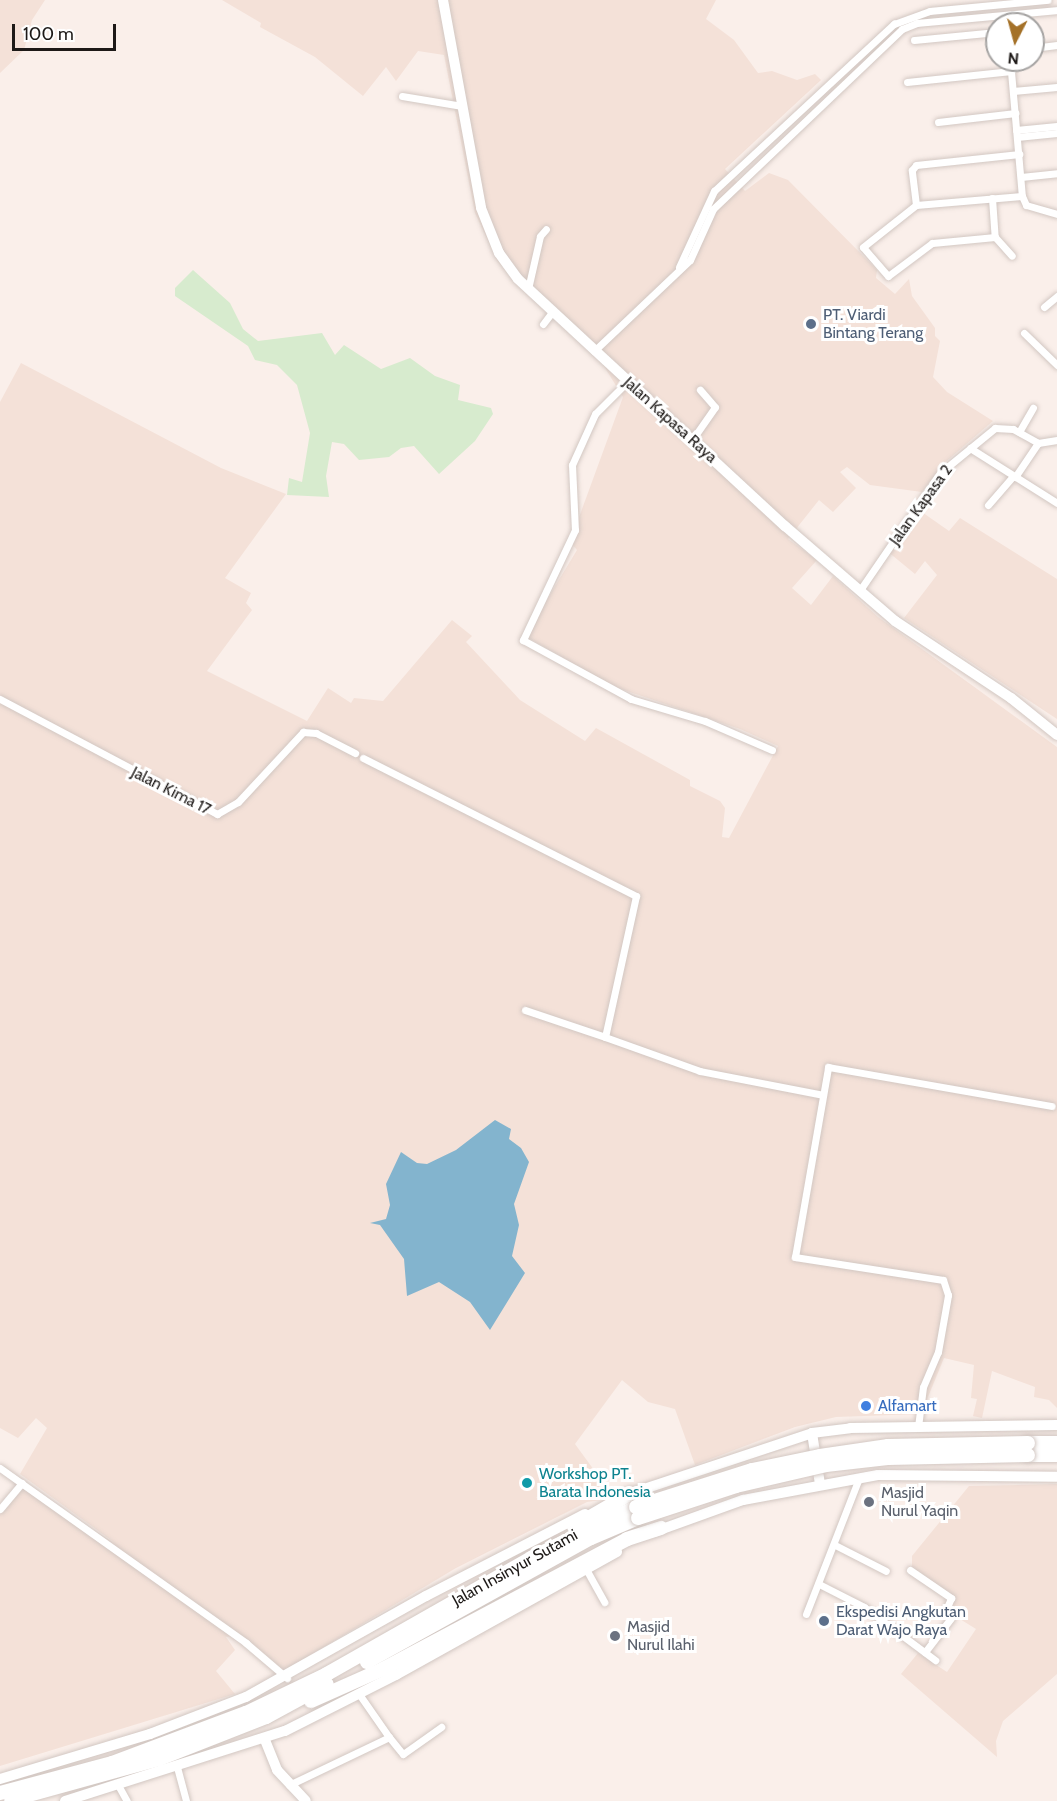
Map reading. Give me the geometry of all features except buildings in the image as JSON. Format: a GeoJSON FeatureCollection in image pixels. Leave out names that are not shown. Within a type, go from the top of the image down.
{"type":"FeatureCollection","features":[{"type":"Feature","properties":{"kind":"highway","name":"Jalan Insinyur Sutami"},"geometry":{"type":"LineString","coordinates":[[0,1793],[112,1763],[246,1713],[327,1674],[482,1584],[637,1513],[736,1486],[826,1465],[888,1458],[1028,1449],[1057,1443]]}},
{"type":"Feature","properties":{"kind":"highway","name":"Jalan Insinyur Sutami"},"geometry":{"type":"LineString","coordinates":[[1028,1449],[1057,1455]]}},
{"type":"Feature","properties":{"kind":"highway"},"geometry":{"type":"LineString","coordinates":[[482,1584],[630,1494]]}},
{"type":"Feature","properties":{"kind":"highway","name":"Jalan Insinyur Sutami"},"geometry":{"type":"LineString","coordinates":[[6,1801],[159,1759],[266,1717],[637,1513]]}},
{"type":"Feature","properties":{"kind":"highway"},"geometry":{"type":"LineString","coordinates":[[266,1717],[332,1694],[627,1539],[661,1528]]}},
{"type":"Feature","properties":{"kind":"street","name":"Jalan Kapasa Raya"},"geometry":{"type":"LineString","coordinates":[[443,0],[462,106],[490,236],[507,265],[528,289],[627,382],[895,621],[1011,698],[1057,735]]}},
{"type":"Feature","properties":{"kind":"street"},"geometry":{"type":"LineString","coordinates":[[680,267],[714,191],[894,24],[930,11],[1047,0]]}},
{"type":"Feature","properties":{"kind":"street"},"geometry":{"type":"LineString","coordinates":[[594,351],[690,260],[713,209],[902,29],[917,23],[1057,10]]}},
{"type":"Feature","properties":{"kind":"street"},"geometry":{"type":"LineString","coordinates":[[914,40],[985,33]]}},
{"type":"Feature","properties":{"kind":"street"},"geometry":{"type":"LineString","coordinates":[[907,82],[1002,72]]}},
{"type":"Feature","properties":{"kind":"street"},"geometry":{"type":"LineString","coordinates":[[1011,72],[1022,196],[1026,206],[1057,214]]}},
{"type":"Feature","properties":{"kind":"street"},"geometry":{"type":"LineString","coordinates":[[1013,91],[1057,87]]}},
{"type":"Feature","properties":{"kind":"street"},"geometry":{"type":"LineString","coordinates":[[402,96],[462,106]]}},
{"type":"Feature","properties":{"kind":"street"},"geometry":{"type":"LineString","coordinates":[[938,122],[1015,113]]}},
{"type":"Feature","properties":{"kind":"street"},"geometry":{"type":"LineString","coordinates":[[1016,133],[1057,126]]}},
{"type":"Feature","properties":{"kind":"street"},"geometry":{"type":"LineString","coordinates":[[1016,133],[1057,133]]}},
{"type":"Feature","properties":{"kind":"street"},"geometry":{"type":"LineString","coordinates":[[916,205],[912,170],[916,165],[1018,154]]}},
{"type":"Feature","properties":{"kind":"street"},"geometry":{"type":"LineString","coordinates":[[1021,177],[1057,173]]}},
{"type":"Feature","properties":{"kind":"street"},"geometry":{"type":"LineString","coordinates":[[995,237],[933,243],[885,276],[863,247],[916,205],[1022,196]]}},
{"type":"Feature","properties":{"kind":"street"},"geometry":{"type":"LineString","coordinates":[[992,198],[995,237],[1012,256]]}},
{"type":"Feature","properties":{"kind":"street"},"geometry":{"type":"LineString","coordinates":[[528,289],[540,236],[546,229]]}},
{"type":"Feature","properties":{"kind":"street"},"geometry":{"type":"LineString","coordinates":[[1044,307],[1057,296]]}},
{"type":"Feature","properties":{"kind":"street"},"geometry":{"type":"LineString","coordinates":[[543,324],[552,312]]}},
{"type":"Feature","properties":{"kind":"street"},"geometry":{"type":"LineString","coordinates":[[1024,333],[1057,365]]}},
{"type":"Feature","properties":{"kind":"street"},"geometry":{"type":"LineString","coordinates":[[627,382],[595,414],[572,465],[575,530],[523,640],[631,699],[705,720],[772,750]]}},
{"type":"Feature","properties":{"kind":"street"},"geometry":{"type":"LineString","coordinates":[[692,440],[715,407],[700,390]]}},
{"type":"Feature","properties":{"kind":"street"},"geometry":{"type":"LineString","coordinates":[[1019,432],[1034,408]]}},
{"type":"Feature","properties":{"kind":"street","name":"Jalan Kapasa 2"},"geometry":{"type":"LineString","coordinates":[[860,590],[940,473],[970,448],[998,426],[1019,432],[1038,443]]}},
{"type":"Feature","properties":{"kind":"street"},"geometry":{"type":"LineString","coordinates":[[988,505],[1014,476],[1038,443],[1057,440]]}},
{"type":"Feature","properties":{"kind":"street"},"geometry":{"type":"LineString","coordinates":[[970,448],[1057,503]]}},
{"type":"Feature","properties":{"kind":"street","name":"Jalan Kima 17"},"geometry":{"type":"LineString","coordinates":[[0,699],[217,814],[238,802],[303,732],[316,733],[355,753]]}},
{"type":"Feature","properties":{"kind":"street"},"geometry":{"type":"LineString","coordinates":[[363,758],[636,897],[605,1037]]}},
{"type":"Feature","properties":{"kind":"street"},"geometry":{"type":"LineString","coordinates":[[525,1010],[700,1071],[823,1095]]}},
{"type":"Feature","properties":{"kind":"street"},"geometry":{"type":"LineString","coordinates":[[918,1427],[922,1392],[938,1352],[948,1295],[943,1280],[795,1257],[828,1067],[1052,1106]]}},
{"type":"Feature","properties":{"kind":"street"},"geometry":{"type":"LineString","coordinates":[[0,1779],[174,1726],[287,1678],[426,1596],[630,1494],[812,1433],[918,1427],[1057,1425]]}},
{"type":"Feature","properties":{"kind":"street"},"geometry":{"type":"LineString","coordinates":[[812,1433],[820,1484]]}},
{"type":"Feature","properties":{"kind":"street"},"geometry":{"type":"LineString","coordinates":[[0,1468],[70,1521],[254,1649],[287,1678]]}},
{"type":"Feature","properties":{"kind":"street"},"geometry":{"type":"LineString","coordinates":[[64,1801],[264,1740],[359,1694],[661,1528],[734,1503],[820,1484],[892,1474],[1057,1477]]}},
{"type":"Feature","properties":{"kind":"street"},"geometry":{"type":"LineString","coordinates":[[806,1614],[835,1545],[859,1478]]}},
{"type":"Feature","properties":{"kind":"street"},"geometry":{"type":"LineString","coordinates":[[0,1509],[22,1483]]}},
{"type":"Feature","properties":{"kind":"street"},"geometry":{"type":"LineString","coordinates":[[835,1545],[886,1571]]}},
{"type":"Feature","properties":{"kind":"street"},"geometry":{"type":"LineString","coordinates":[[586,1569],[604,1602]]}},
{"type":"Feature","properties":{"kind":"street"},"geometry":{"type":"LineString","coordinates":[[910,1569],[951,1598],[946,1610],[951,1618],[924,1652]]}},
{"type":"Feature","properties":{"kind":"street"},"geometry":{"type":"LineString","coordinates":[[819,1584],[864,1607],[935,1660]]}},
{"type":"Feature","properties":{"kind":"street"},"geometry":{"type":"LineString","coordinates":[[359,1694],[403,1754],[441,1727]]}},
{"type":"Feature","properties":{"kind":"street"},"geometry":{"type":"LineString","coordinates":[[289,1785],[389,1737]]}},
{"type":"Feature","properties":{"kind":"street"},"geometry":{"type":"LineString","coordinates":[[264,1740],[277,1770],[306,1801]]}},
{"type":"Feature","properties":{"kind":"street"},"geometry":{"type":"LineString","coordinates":[[177,1767],[186,1801]]}},
{"type":"Feature","properties":{"kind":"street"},"geometry":{"type":"LineString","coordinates":[[118,1785],[127,1801]]}},
{"type":"Feature","properties":{"kind":"shaded area"},"geometry":{"type":"Polygon","coordinates":[[[0,0],[45,0],[32,20],[24,50],[0,73],[0,0]]]}},
{"type":"Feature","properties":{"kind":"shaded area"},"geometry":{"type":"Polygon","coordinates":[[[222,0],[716,0],[706,19],[734,40],[758,73],[772,71],[797,80],[815,74],[821,80],[725,169],[745,191],[769,173],[788,180],[877,270],[876,278],[895,294],[909,279],[912,296],[935,328],[935,336],[940,341],[933,377],[947,392],[993,421],[942,465],[922,492],[870,485],[847,467],[840,472],[856,488],[833,512],[819,500],[788,539],[817,560],[792,588],[811,605],[833,576],[878,617],[1057,747],[1057,1408],[1049,1400],[1034,1397],[1035,1387],[992,1371],[982,1418],[973,1416],[977,1399],[971,1398],[974,1365],[944,1358],[921,1414],[836,1417],[795,1427],[695,1465],[675,1409],[648,1402],[622,1380],[575,1444],[610,1492],[601,1500],[587,1502],[456,1568],[282,1672],[232,1636],[226,1637],[235,1650],[216,1671],[235,1694],[0,1766],[0,1511],[21,1487],[115,1543],[20,1474],[47,1428],[36,1418],[18,1438],[0,1428],[0,402],[21,363],[221,468],[286,494],[225,578],[251,593],[246,603],[252,610],[207,671],[307,721],[328,688],[351,703],[354,698],[383,701],[452,620],[472,636],[466,642],[520,700],[585,741],[596,728],[690,780],[690,786],[720,801],[725,808],[722,837],[729,838],[778,746],[740,729],[612,686],[525,636],[577,550],[570,542],[623,397],[602,363],[498,262],[475,213],[444,55],[418,51],[396,81],[386,67],[363,96],[315,57],[260,27],[261,23],[222,0]]]}},
{"type":"Feature","properties":{"kind":"shaded area"},"geometry":{"type":"Polygon","coordinates":[[[919,510],[949,531],[960,518],[1057,579],[1057,719],[904,618],[937,575],[925,561],[915,574],[887,551],[919,510]]]}},
{"type":"Feature","properties":{"kind":"shaded area"},"geometry":{"type":"Polygon","coordinates":[[[1057,1484],[1057,1674],[1003,1721],[996,1741],[997,1757],[901,1674],[918,1653],[947,1672],[976,1629],[947,1611],[955,1598],[912,1570],[912,1556],[969,1486],[1057,1484]]]}},
{"type":"Feature","properties":{"kind":"green space"},"geometry":{"type":"Polygon","coordinates":[[[193,270],[230,303],[243,329],[258,341],[322,333],[335,355],[344,345],[381,369],[410,358],[435,376],[460,385],[458,400],[491,408],[493,414],[475,441],[439,474],[414,446],[401,448],[389,457],[359,460],[344,444],[332,442],[326,476],[329,497],[287,495],[289,478],[302,482],[310,433],[297,385],[277,365],[255,360],[248,346],[175,296],[175,288],[193,270]]]}},
{"type":"Feature","properties":{"kind":"water"},"geometry":{"type":"Polygon","coordinates":[[[495,1120],[511,1129],[509,1139],[521,1148],[529,1162],[514,1204],[519,1225],[512,1256],[525,1273],[490,1330],[470,1302],[439,1282],[407,1296],[404,1259],[380,1225],[370,1223],[386,1219],[390,1205],[386,1184],[401,1152],[417,1163],[427,1164],[456,1150],[495,1120]]]}},
{"type":"Feature","properties":{"kind":"place","name":"PT. Viardi Bintang Terang"},"geometry":{"type":"Point","coordinates":[811,324]}},
{"type":"Feature","properties":{"kind":"place","name":"Alfamart"},"geometry":{"type":"Point","coordinates":[866,1406]}},
{"type":"Feature","properties":{"kind":"place","name":"Workshop PT. Barata Indonesia"},"geometry":{"type":"Point","coordinates":[527,1483]}},
{"type":"Feature","properties":{"kind":"place","name":"Masjid Nurul Yaqin"},"geometry":{"type":"Point","coordinates":[869,1502]}},
{"type":"Feature","properties":{"kind":"place","name":"Ekspedisi Angkutan Darat Wajo Raya"},"geometry":{"type":"Point","coordinates":[824,1621]}},
{"type":"Feature","properties":{"kind":"place","name":"Masjid Nurul Ilahi"},"geometry":{"type":"Point","coordinates":[615,1636]}}]}
